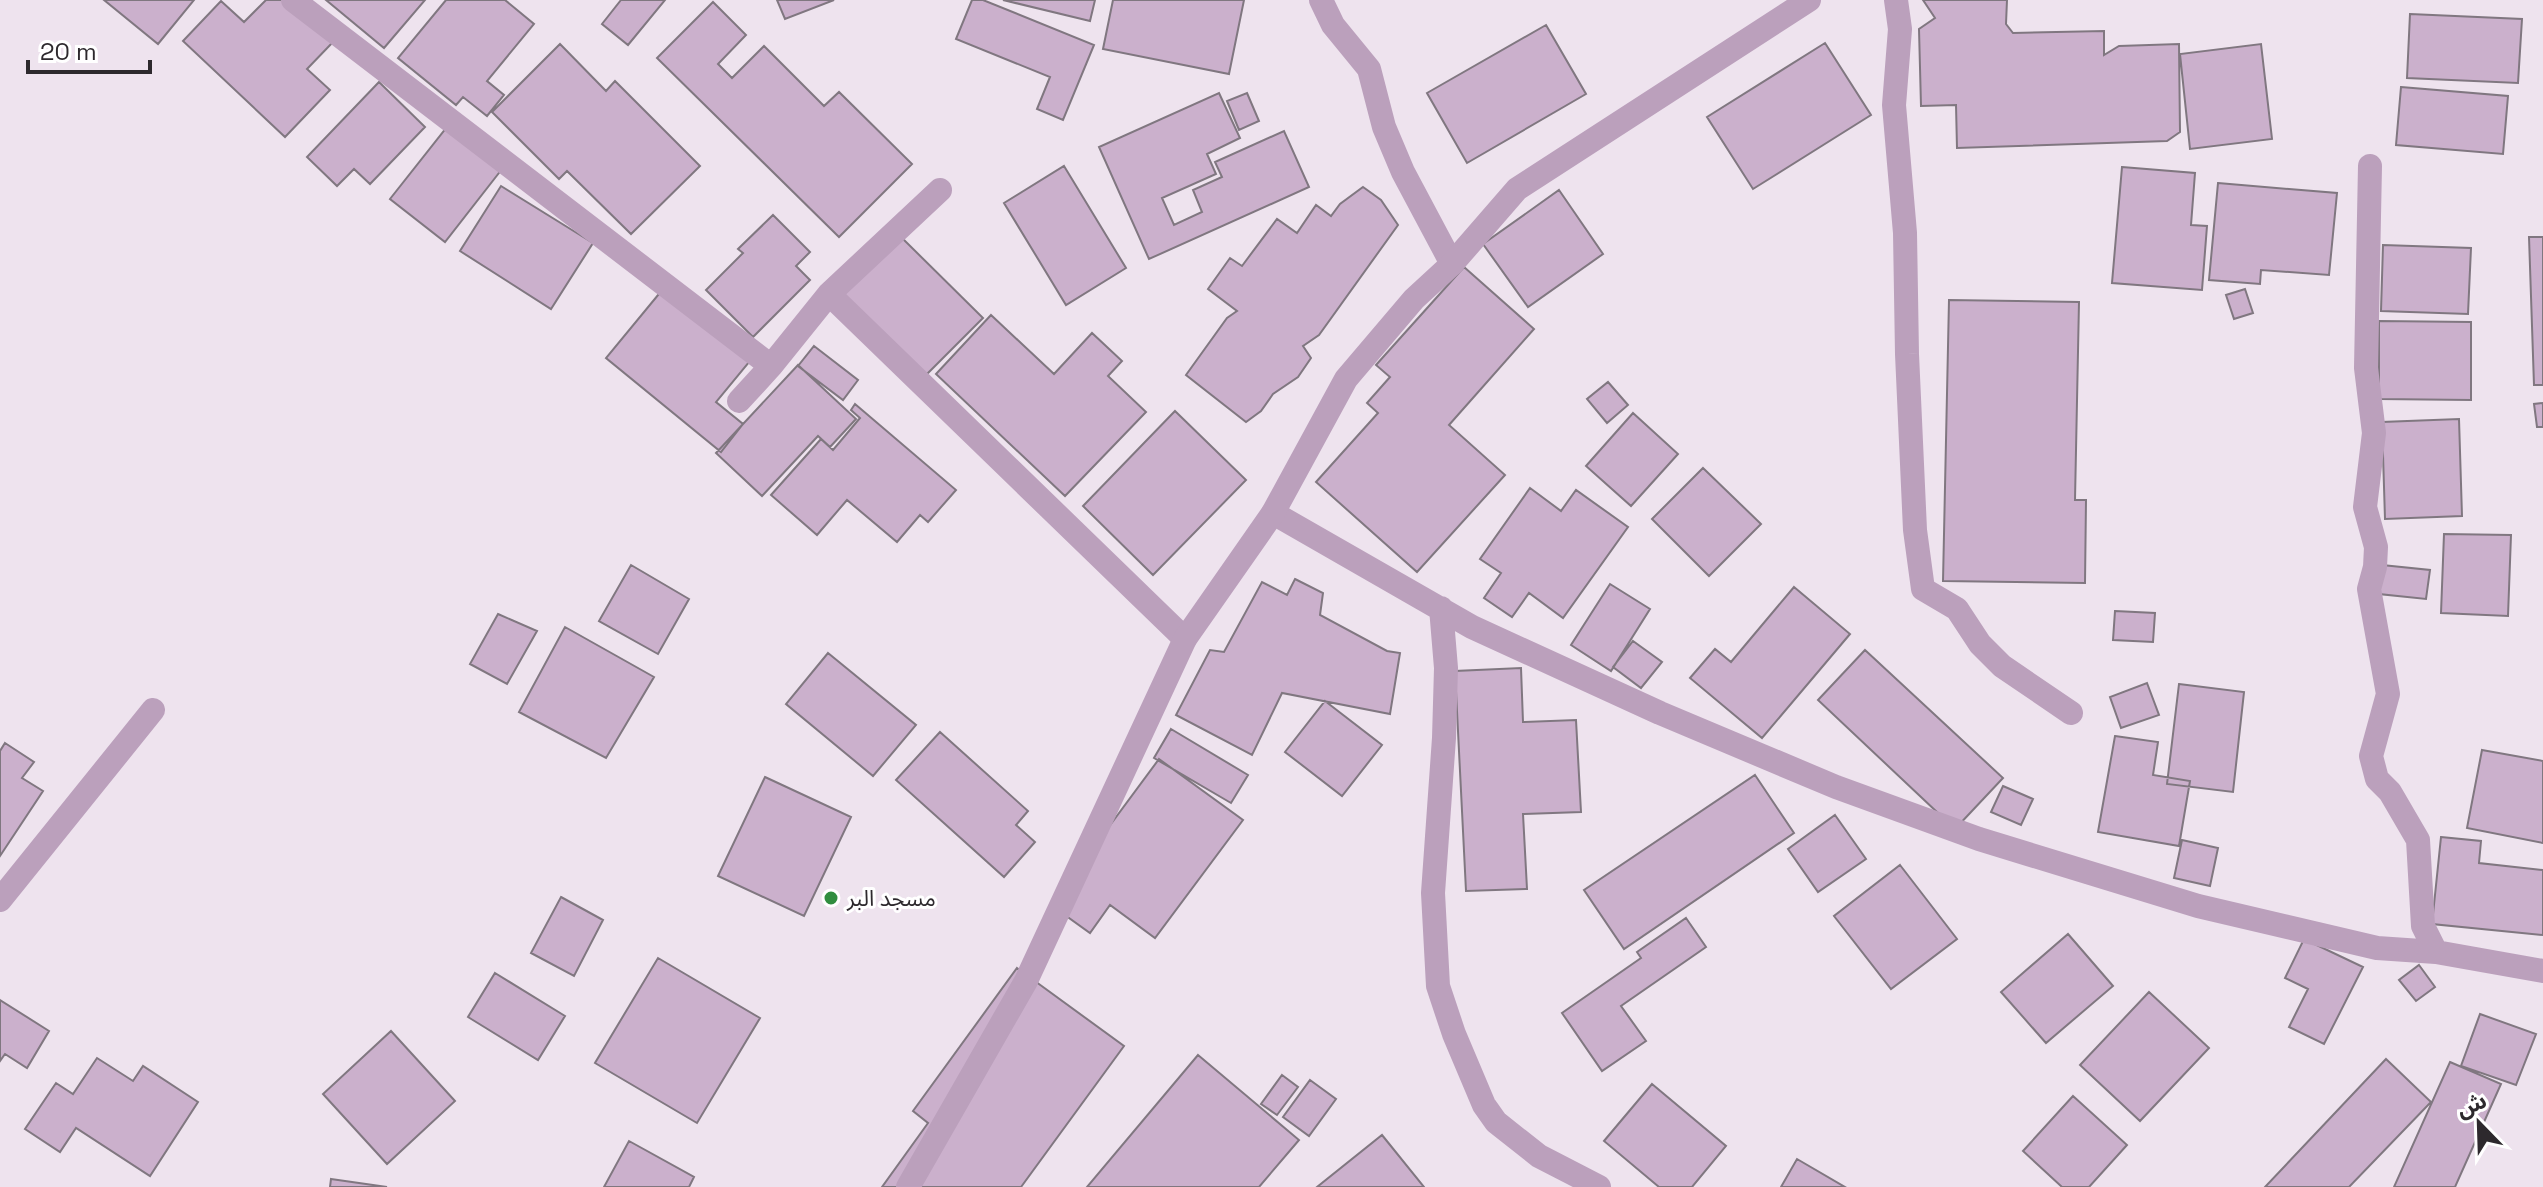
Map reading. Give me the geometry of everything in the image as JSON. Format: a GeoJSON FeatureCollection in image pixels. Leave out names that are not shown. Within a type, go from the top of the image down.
{"type":"FeatureCollection","features":[{"type":"Feature","properties":{"kind":"street"},"geometry":{"type":"LineString","coordinates":[[293,0],[771,366]]}},
{"type":"Feature","properties":{"kind":"street"},"geometry":{"type":"LineString","coordinates":[[1321,0],[1333,25],[1369,69],[1384,127],[1403,172],[1452,264]]}},
{"type":"Feature","properties":{"kind":"street"},"geometry":{"type":"LineString","coordinates":[[908,1187],[1026,981],[1185,639],[1273,513],[1346,379],[1414,299],[1452,264],[1517,189],[1809,0]]}},
{"type":"Feature","properties":{"kind":"street"},"geometry":{"type":"LineString","coordinates":[[1896,0],[1900,29],[1894,105],[1905,233],[1915,530],[1923,589],[1957,609],[1980,644],[2002,666],[2071,713]]}},
{"type":"Feature","properties":{"kind":"street"},"geometry":{"type":"LineString","coordinates":[[2370,166],[2366,368],[2374,433],[2365,507],[2376,547],[2369,589],[2388,694],[2371,756],[2377,779],[2390,792],[2418,840],[2423,926],[2436,952]]}},
{"type":"Feature","properties":{"kind":"street"},"geometry":{"type":"LineString","coordinates":[[739,401],[829,294],[940,190]]}},
{"type":"Feature","properties":{"kind":"street"},"geometry":{"type":"LineString","coordinates":[[829,294],[1185,639]]}},
{"type":"Feature","properties":{"kind":"street"},"geometry":{"type":"LineString","coordinates":[[1273,513],[1472,627],[1660,713],[1836,787],[1979,839],[2198,906],[2377,948],[2436,952],[2543,971]]}},
{"type":"Feature","properties":{"kind":"street"},"geometry":{"type":"LineString","coordinates":[[1441,608],[1446,668],[1445,724],[1433,893],[1438,986],[1484,1105],[1496,1122],[1539,1156],[1599,1187]]}},
{"type":"Feature","properties":{"kind":"street"},"geometry":{"type":"LineString","coordinates":[[0,900],[153,710]]}},
{"type":"Feature","properties":{"kind":"building"},"geometry":{"type":"Polygon","coordinates":[[[104,0],[194,0],[158,44],[104,0]]]}},
{"type":"Feature","properties":{"kind":"building"},"geometry":{"type":"Polygon","coordinates":[[[266,0],[288,0],[333,42],[307,69],[330,90],[285,137],[183,41],[221,1],[244,22],[266,0]]]}},
{"type":"Feature","properties":{"kind":"building"},"geometry":{"type":"Polygon","coordinates":[[[326,0],[425,0],[384,48],[326,0]]]}},
{"type":"Feature","properties":{"kind":"building"},"geometry":{"type":"Polygon","coordinates":[[[446,0],[505,0],[534,24],[487,81],[504,95],[487,116],[463,97],[456,105],[398,58],[446,0]]]}},
{"type":"Feature","properties":{"kind":"building"},"geometry":{"type":"Polygon","coordinates":[[[621,0],[665,0],[628,45],[602,24],[621,0]]]}},
{"type":"Feature","properties":{"kind":"building"},"geometry":{"type":"Polygon","coordinates":[[[777,0],[834,0],[785,19],[777,0]]]}},
{"type":"Feature","properties":{"kind":"building"},"geometry":{"type":"Polygon","coordinates":[[[972,0],[983,0],[1094,45],[1063,120],[1037,109],[1050,77],[956,39],[972,0]]]}},
{"type":"Feature","properties":{"kind":"building"},"geometry":{"type":"Polygon","coordinates":[[[1003,0],[1095,0],[1090,21],[1003,0]]]}},
{"type":"Feature","properties":{"kind":"building"},"geometry":{"type":"Polygon","coordinates":[[[1113,0],[1244,0],[1229,74],[1103,49],[1113,0]]]}},
{"type":"Feature","properties":{"kind":"building"},"geometry":{"type":"Polygon","coordinates":[[[1923,0],[2007,0],[2006,24],[2013,33],[2104,31],[2104,55],[2119,46],[2179,44],[2180,132],[2167,141],[1957,148],[1956,105],[1921,106],[1919,29],[1935,18],[1923,0]]]}},
{"type":"Feature","properties":{"kind":"building"},"geometry":{"type":"Polygon","coordinates":[[[713,2],[746,35],[718,64],[732,78],[764,46],[824,106],[839,92],[912,164],[839,237],[657,58],[713,2]]]}},
{"type":"Feature","properties":{"kind":"building"},"geometry":{"type":"Polygon","coordinates":[[[2410,14],[2522,19],[2518,83],[2407,78],[2410,14]]]}},
{"type":"Feature","properties":{"kind":"building"},"geometry":{"type":"Polygon","coordinates":[[[1546,25],[1586,94],[1467,163],[1427,93],[1546,25]]]}},
{"type":"Feature","properties":{"kind":"building"},"geometry":{"type":"Polygon","coordinates":[[[1825,43],[1871,115],[1753,189],[1707,117],[1825,43]]]}},
{"type":"Feature","properties":{"kind":"building"},"geometry":{"type":"Polygon","coordinates":[[[560,44],[606,91],[615,81],[700,166],[631,234],[567,171],[559,179],[492,112],[560,44]]]}},
{"type":"Feature","properties":{"kind":"building"},"geometry":{"type":"Polygon","coordinates":[[[2261,44],[2272,139],[2190,149],[2180,54],[2261,44]]]}},
{"type":"Feature","properties":{"kind":"building"},"geometry":{"type":"Polygon","coordinates":[[[379,82],[425,127],[370,184],[354,169],[337,186],[307,157],[379,82]]]}},
{"type":"Feature","properties":{"kind":"building"},"geometry":{"type":"Polygon","coordinates":[[[2401,87],[2508,96],[2503,154],[2396,145],[2401,87]]]}},
{"type":"Feature","properties":{"kind":"building"},"geometry":{"type":"Polygon","coordinates":[[[1219,93],[1240,138],[1207,154],[1216,174],[1162,198],[1174,225],[1202,212],[1193,190],[1222,177],[1215,162],[1284,131],[1309,187],[1149,259],[1099,147],[1219,93]]]}},
{"type":"Feature","properties":{"kind":"building"},"geometry":{"type":"Polygon","coordinates":[[[1247,93],[1259,121],[1239,130],[1227,101],[1247,93]]]}},
{"type":"Feature","properties":{"kind":"building"},"geometry":{"type":"Polygon","coordinates":[[[447,127],[502,169],[445,242],[390,199],[447,127]]]}},
{"type":"Feature","properties":{"kind":"building"},"geometry":{"type":"Polygon","coordinates":[[[1064,166],[1126,268],[1066,305],[1004,203],[1064,166]]]}},
{"type":"Feature","properties":{"kind":"building"},"geometry":{"type":"Polygon","coordinates":[[[2122,167],[2195,173],[2191,225],[2207,226],[2202,290],[2112,283],[2122,167]]]}},
{"type":"Feature","properties":{"kind":"building"},"geometry":{"type":"Polygon","coordinates":[[[2218,183],[2337,193],[2329,275],[2261,270],[2260,284],[2209,280],[2218,183]]]}},
{"type":"Feature","properties":{"kind":"building"},"geometry":{"type":"Polygon","coordinates":[[[501,186],[593,243],[551,309],[460,251],[501,186]]]}},
{"type":"Feature","properties":{"kind":"building"},"geometry":{"type":"Polygon","coordinates":[[[1363,187],[1381,200],[1398,225],[1319,335],[1303,346],[1311,358],[1298,377],[1273,394],[1261,411],[1246,422],[1186,375],[1227,318],[1237,311],[1208,289],[1230,258],[1242,266],[1277,219],[1297,233],[1316,205],[1331,216],[1340,204],[1363,187]]]}},
{"type":"Feature","properties":{"kind":"building"},"geometry":{"type":"Polygon","coordinates":[[[1559,190],[1603,254],[1528,307],[1483,244],[1559,190]]]}},
{"type":"Feature","properties":{"kind":"building"},"geometry":{"type":"Polygon","coordinates":[[[773,215],[810,252],[796,266],[810,280],[753,337],[706,290],[743,253],[738,249],[773,215]]]}},
{"type":"Feature","properties":{"kind":"building"},"geometry":{"type":"Polygon","coordinates":[[[899,235],[983,318],[921,380],[837,296],[899,235]]]}},
{"type":"Feature","properties":{"kind":"building"},"geometry":{"type":"Polygon","coordinates":[[[2529,237],[2543,237],[2543,385],[2534,385],[2529,237]]]}},
{"type":"Feature","properties":{"kind":"building"},"geometry":{"type":"Polygon","coordinates":[[[2383,245],[2471,248],[2468,314],[2381,311],[2383,245]]]}},
{"type":"Feature","properties":{"kind":"building"},"geometry":{"type":"Polygon","coordinates":[[[1464,267],[1534,329],[1449,425],[1505,475],[1417,572],[1316,482],[1378,413],[1367,403],[1390,377],[1376,365],[1464,267]]]}},
{"type":"Feature","properties":{"kind":"building"},"geometry":{"type":"Polygon","coordinates":[[[663,289],[750,361],[716,402],[743,424],[721,452],[606,358],[663,289]]]}},
{"type":"Feature","properties":{"kind":"building"},"geometry":{"type":"Polygon","coordinates":[[[2245,289],[2253,313],[2234,319],[2226,295],[2245,289]]]}},
{"type":"Feature","properties":{"kind":"building"},"geometry":{"type":"Polygon","coordinates":[[[1949,300],[2079,302],[2075,500],[2086,500],[2085,583],[1943,581],[1949,300]]]}},
{"type":"Feature","properties":{"kind":"building"},"geometry":{"type":"Polygon","coordinates":[[[991,315],[1054,374],[1092,333],[1122,361],[1108,376],[1146,412],[1065,496],[936,374],[991,315]]]}},
{"type":"Feature","properties":{"kind":"building"},"geometry":{"type":"Polygon","coordinates":[[[2379,321],[2471,322],[2471,400],[2379,399],[2379,321]]]}},
{"type":"Feature","properties":{"kind":"building"},"geometry":{"type":"Polygon","coordinates":[[[814,346],[858,380],[843,400],[798,366],[814,346]]]}},
{"type":"Feature","properties":{"kind":"building"},"geometry":{"type":"Polygon","coordinates":[[[798,365],[856,419],[830,447],[818,436],[762,496],[716,453],[798,365]]]}},
{"type":"Feature","properties":{"kind":"building"},"geometry":{"type":"Polygon","coordinates":[[[1608,382],[1628,405],[1607,423],[1587,399],[1608,382]]]}},
{"type":"Feature","properties":{"kind":"building"},"geometry":{"type":"Polygon","coordinates":[[[2543,403],[2543,427],[2537,427],[2534,404],[2543,403]]]}},
{"type":"Feature","properties":{"kind":"building"},"geometry":{"type":"Polygon","coordinates":[[[855,404],[956,490],[928,522],[920,515],[897,542],[847,500],[817,535],[771,495],[821,439],[833,450],[860,418],[851,410],[855,404]]]}},
{"type":"Feature","properties":{"kind":"building"},"geometry":{"type":"Polygon","coordinates":[[[1175,411],[1246,480],[1153,575],[1083,506],[1175,411]]]}},
{"type":"Feature","properties":{"kind":"building"},"geometry":{"type":"Polygon","coordinates":[[[1633,413],[1678,454],[1631,506],[1586,466],[1633,413]]]}},
{"type":"Feature","properties":{"kind":"building"},"geometry":{"type":"Polygon","coordinates":[[[2459,419],[2462,516],[2385,519],[2382,422],[2459,419]]]}},
{"type":"Feature","properties":{"kind":"building"},"geometry":{"type":"Polygon","coordinates":[[[1703,468],[1761,524],[1709,576],[1652,519],[1703,468]]]}},
{"type":"Feature","properties":{"kind":"building"},"geometry":{"type":"Polygon","coordinates":[[[1530,488],[1561,511],[1576,490],[1628,527],[1563,618],[1529,593],[1512,617],[1484,598],[1501,573],[1480,559],[1530,488]]]}},
{"type":"Feature","properties":{"kind":"building"},"geometry":{"type":"Polygon","coordinates":[[[2444,534],[2511,535],[2508,616],[2441,613],[2444,534]]]}},
{"type":"Feature","properties":{"kind":"building"},"geometry":{"type":"Polygon","coordinates":[[[631,565],[689,599],[658,654],[599,621],[631,565]]]}},
{"type":"Feature","properties":{"kind":"building"},"geometry":{"type":"Polygon","coordinates":[[[2382,565],[2430,570],[2426,599],[2379,594],[2382,565]]]}},
{"type":"Feature","properties":{"kind":"building"},"geometry":{"type":"Polygon","coordinates":[[[1295,579],[1323,593],[1320,615],[1387,651],[1400,653],[1390,714],[1282,693],[1252,755],[1176,715],[1210,650],[1224,652],[1262,582],[1287,595],[1295,579]]]}},
{"type":"Feature","properties":{"kind":"building"},"geometry":{"type":"Polygon","coordinates":[[[1610,584],[1650,609],[1611,671],[1571,645],[1610,584]]]}},
{"type":"Feature","properties":{"kind":"building"},"geometry":{"type":"Polygon","coordinates":[[[1794,587],[1850,634],[1762,738],[1690,678],[1715,649],[1731,662],[1794,587]]]}},
{"type":"Feature","properties":{"kind":"building"},"geometry":{"type":"Polygon","coordinates":[[[2115,611],[2155,613],[2153,642],[2113,640],[2115,611]]]}},
{"type":"Feature","properties":{"kind":"building"},"geometry":{"type":"Polygon","coordinates":[[[498,614],[537,631],[507,684],[470,664],[498,614]]]}},
{"type":"Feature","properties":{"kind":"building"},"geometry":{"type":"Polygon","coordinates":[[[565,627],[654,677],[606,758],[519,712],[565,627]]]}},
{"type":"Feature","properties":{"kind":"building"},"geometry":{"type":"Polygon","coordinates":[[[1633,641],[1662,662],[1641,688],[1613,667],[1633,641]]]}},
{"type":"Feature","properties":{"kind":"building"},"geometry":{"type":"Polygon","coordinates":[[[1865,650],[2003,778],[1955,829],[1818,700],[1865,650]]]}},
{"type":"Feature","properties":{"kind":"building"},"geometry":{"type":"Polygon","coordinates":[[[828,653],[916,725],[873,776],[786,704],[828,653]]]}},
{"type":"Feature","properties":{"kind":"building"},"geometry":{"type":"Polygon","coordinates":[[[1521,668],[1523,722],[1576,720],[1581,812],[1523,814],[1527,889],[1466,891],[1455,671],[1521,668]]]}},
{"type":"Feature","properties":{"kind":"building"},"geometry":{"type":"Polygon","coordinates":[[[2147,683],[2159,715],[2121,728],[2110,697],[2147,683]]]}},
{"type":"Feature","properties":{"kind":"building"},"geometry":{"type":"Polygon","coordinates":[[[2179,684],[2244,692],[2233,792],[2167,784],[2179,684]]]}},
{"type":"Feature","properties":{"kind":"building"},"geometry":{"type":"Polygon","coordinates":[[[1325,701],[1382,745],[1342,796],[1285,752],[1325,701]]]}},
{"type":"Feature","properties":{"kind":"building"},"geometry":{"type":"Polygon","coordinates":[[[1171,729],[1248,775],[1231,803],[1154,758],[1171,729]]]}},
{"type":"Feature","properties":{"kind":"building"},"geometry":{"type":"Polygon","coordinates":[[[940,732],[1028,811],[1016,825],[1035,842],[1004,877],[896,780],[940,732]]]}},
{"type":"Feature","properties":{"kind":"building"},"geometry":{"type":"Polygon","coordinates":[[[2115,736],[2158,742],[2153,775],[2190,781],[2179,846],[2098,832],[2115,736]]]}},
{"type":"Feature","properties":{"kind":"building"},"geometry":{"type":"Polygon","coordinates":[[[5,743],[34,762],[22,778],[43,791],[0,856],[0,751],[5,743]]]}},
{"type":"Feature","properties":{"kind":"building"},"geometry":{"type":"Polygon","coordinates":[[[2482,750],[2543,761],[2543,843],[2467,828],[2482,750]]]}},
{"type":"Feature","properties":{"kind":"building"},"geometry":{"type":"Polygon","coordinates":[[[1159,759],[1243,820],[1155,938],[1110,905],[1090,933],[1051,905],[1159,759]]]}},
{"type":"Feature","properties":{"kind":"building"},"geometry":{"type":"Polygon","coordinates":[[[1755,775],[1794,833],[1624,949],[1584,890],[1755,775]]]}},
{"type":"Feature","properties":{"kind":"building"},"geometry":{"type":"Polygon","coordinates":[[[765,777],[851,817],[804,916],[718,876],[765,777]]]}},
{"type":"Feature","properties":{"kind":"building"},"geometry":{"type":"Polygon","coordinates":[[[2003,786],[2033,799],[2021,825],[1991,812],[2003,786]]]}},
{"type":"Feature","properties":{"kind":"building"},"geometry":{"type":"Polygon","coordinates":[[[1835,815],[1866,859],[1818,892],[1788,849],[1835,815]]]}},
{"type":"Feature","properties":{"kind":"building"},"geometry":{"type":"Polygon","coordinates":[[[2441,837],[2481,841],[2479,863],[2543,870],[2543,935],[2432,924],[2441,837]]]}},
{"type":"Feature","properties":{"kind":"building"},"geometry":{"type":"Polygon","coordinates":[[[2182,840],[2218,848],[2210,886],[2174,878],[2182,840]]]}},
{"type":"Feature","properties":{"kind":"building"},"geometry":{"type":"Polygon","coordinates":[[[1900,865],[1957,939],[1891,989],[1834,916],[1900,865]]]}},
{"type":"Feature","properties":{"kind":"building"},"geometry":{"type":"Polygon","coordinates":[[[561,897],[603,920],[574,976],[531,953],[561,897]]]}},
{"type":"Feature","properties":{"kind":"building"},"geometry":{"type":"Polygon","coordinates":[[[1686,918],[1706,947],[1621,1006],[1646,1041],[1602,1071],[1562,1013],[1641,958],[1637,952],[1686,918]]]}},
{"type":"Feature","properties":{"kind":"building"},"geometry":{"type":"Polygon","coordinates":[[[2068,934],[2113,986],[2046,1043],[2001,992],[2068,934]]]}},
{"type":"Feature","properties":{"kind":"building"},"geometry":{"type":"Polygon","coordinates":[[[2304,939],[2363,967],[2324,1044],[2289,1027],[2308,989],[2285,978],[2304,939]]]}},
{"type":"Feature","properties":{"kind":"building"},"geometry":{"type":"Polygon","coordinates":[[[658,958],[760,1018],[697,1123],[595,1063],[658,958]]]}},
{"type":"Feature","properties":{"kind":"building"},"geometry":{"type":"Polygon","coordinates":[[[2419,965],[2435,987],[2416,1001],[2399,980],[2419,965]]]}},
{"type":"Feature","properties":{"kind":"building"},"geometry":{"type":"Polygon","coordinates":[[[1017,968],[1124,1046],[1021,1187],[882,1187],[928,1123],[913,1111],[1017,968]]]}},
{"type":"Feature","properties":{"kind":"building"},"geometry":{"type":"Polygon","coordinates":[[[495,973],[565,1016],[538,1060],[468,1017],[495,973]]]}},
{"type":"Feature","properties":{"kind":"building"},"geometry":{"type":"Polygon","coordinates":[[[2149,992],[2209,1048],[2140,1121],[2080,1065],[2149,992]]]}},
{"type":"Feature","properties":{"kind":"building"},"geometry":{"type":"Polygon","coordinates":[[[0,1000],[49,1031],[27,1068],[5,1054],[0,1061],[0,1000]]]}},
{"type":"Feature","properties":{"kind":"building"},"geometry":{"type":"Polygon","coordinates":[[[2480,1014],[2536,1034],[2516,1085],[2461,1066],[2480,1014]]]}},
{"type":"Feature","properties":{"kind":"building"},"geometry":{"type":"Polygon","coordinates":[[[391,1031],[455,1101],[387,1164],[323,1094],[391,1031]]]}},
{"type":"Feature","properties":{"kind":"building"},"geometry":{"type":"Polygon","coordinates":[[[1198,1055],[1299,1140],[1259,1187],[1087,1187],[1198,1055]]]}},
{"type":"Feature","properties":{"kind":"building"},"geometry":{"type":"Polygon","coordinates":[[[97,1058],[133,1081],[143,1066],[198,1102],[150,1176],[76,1128],[60,1152],[25,1129],[56,1083],[73,1094],[97,1058]]]}},
{"type":"Feature","properties":{"kind":"building"},"geometry":{"type":"Polygon","coordinates":[[[2386,1059],[2431,1102],[2349,1187],[2265,1187],[2386,1059]]]}},
{"type":"Feature","properties":{"kind":"building"},"geometry":{"type":"Polygon","coordinates":[[[2450,1062],[2501,1084],[2455,1187],[2394,1187],[2450,1062]]]}},
{"type":"Feature","properties":{"kind":"building"},"geometry":{"type":"Polygon","coordinates":[[[1282,1075],[1298,1087],[1277,1115],[1261,1104],[1282,1075]]]}},
{"type":"Feature","properties":{"kind":"building"},"geometry":{"type":"Polygon","coordinates":[[[1310,1080],[1336,1099],[1309,1136],[1283,1117],[1310,1080]]]}},
{"type":"Feature","properties":{"kind":"building"},"geometry":{"type":"Polygon","coordinates":[[[1652,1084],[1726,1146],[1692,1187],[1659,1187],[1604,1141],[1652,1084]]]}},
{"type":"Feature","properties":{"kind":"building"},"geometry":{"type":"Polygon","coordinates":[[[2073,1096],[2127,1145],[2089,1187],[2062,1187],[2023,1151],[2073,1096]]]}},
{"type":"Feature","properties":{"kind":"building"},"geometry":{"type":"Polygon","coordinates":[[[1382,1135],[1424,1187],[1317,1187],[1382,1135]]]}},
{"type":"Feature","properties":{"kind":"building"},"geometry":{"type":"Polygon","coordinates":[[[629,1141],[694,1177],[689,1187],[604,1187],[629,1141]]]}},
{"type":"Feature","properties":{"kind":"building"},"geometry":{"type":"Polygon","coordinates":[[[1797,1159],[1845,1187],[1781,1187],[1797,1159]]]}},
{"type":"Feature","properties":{"kind":"building"},"geometry":{"type":"Polygon","coordinates":[[[331,1179],[387,1187],[330,1187],[331,1179]]]}},
{"type":"Feature","properties":{"kind":"place","name":"مسجد البر"},"geometry":{"type":"Point","coordinates":[831,898]}}]}
